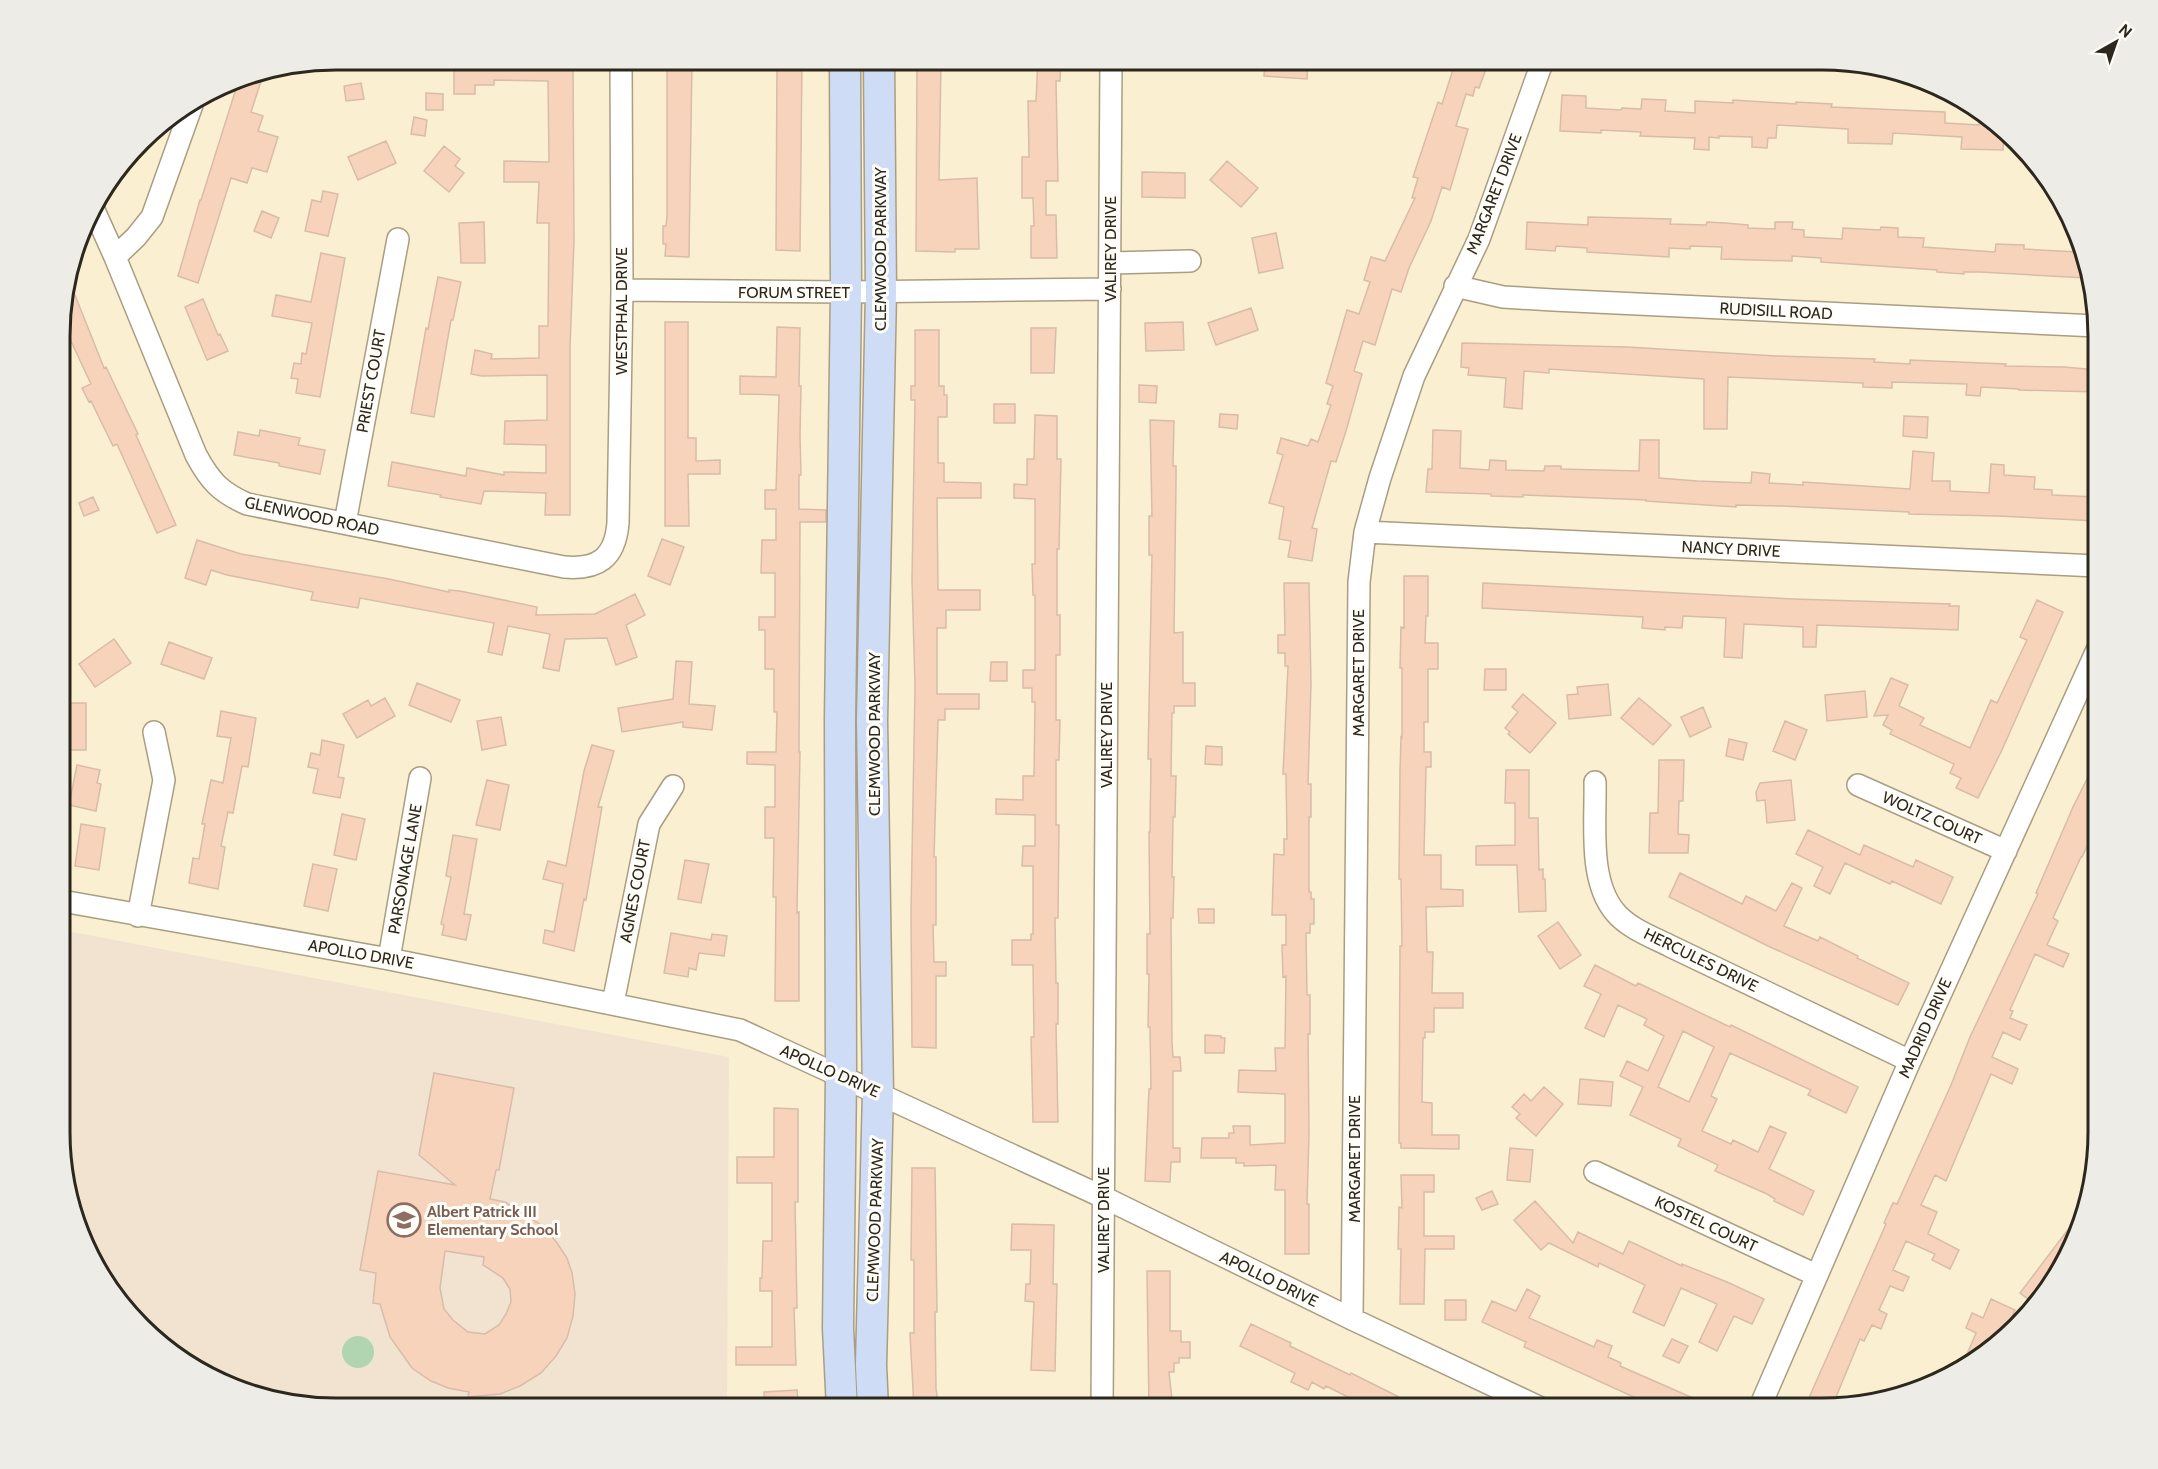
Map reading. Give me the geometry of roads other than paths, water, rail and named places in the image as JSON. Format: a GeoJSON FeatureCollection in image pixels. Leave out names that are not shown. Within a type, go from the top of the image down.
{"type":"FeatureCollection","features":[{"type":"Feature","properties":{"kind":"street","name":"WESTPHAL DRIVE"},"geometry":{"type":"LineString","coordinates":[[603,558],[615,543],[618,523],[622,290],[621,70]]}},
{"type":"Feature","properties":{"kind":"street","name":"CLEMWOOD PARKWAY"},"geometry":{"type":"LineString","coordinates":[[841,1398],[838,1328],[841,1076],[840,719],[846,292],[845,70]]}},
{"type":"Feature","properties":{"kind":"street","name":"CLEMWOOD PARKWAY"},"geometry":{"type":"LineString","coordinates":[[873,1398],[871,1355],[878,1092],[872,720],[881,292],[879,70]]}},
{"type":"Feature","properties":{"kind":"street","name":"VALIREY DRIVE"},"geometry":{"type":"LineString","coordinates":[[1102,1398],[1111,70]]}},
{"type":"Feature","properties":{"kind":"street","name":"MARGARET DRIVE"},"geometry":{"type":"LineString","coordinates":[[1352,1319],[1359,582],[1365,532],[1414,376],[1479,239],[1539,70]]}},
{"type":"Feature","properties":{"kind":"street"},"geometry":{"type":"LineString","coordinates":[[116,257],[152,217],[188,116]]}},
{"type":"Feature","properties":{"kind":"street","name":"GLENWOOD ROAD"},"geometry":{"type":"LineString","coordinates":[[98,219],[116,257],[195,455],[206,474],[220,489],[247,504],[564,567],[582,568],[603,558]]}},
{"type":"Feature","properties":{"kind":"street","name":"PRIEST COURT"},"geometry":{"type":"LineString","coordinates":[[345,523],[398,239]]}},
{"type":"Feature","properties":{"kind":"street"},"geometry":{"type":"LineString","coordinates":[[1110,263],[1190,261]]}},
{"type":"Feature","properties":{"kind":"street","name":"RUDISILL ROAD"},"geometry":{"type":"LineString","coordinates":[[1455,286],[1503,297],[2087,326]]}},
{"type":"Feature","properties":{"kind":"street","name":"FORUM STREET"},"geometry":{"type":"LineString","coordinates":[[622,290],[846,292],[1110,290]]}},
{"type":"Feature","properties":{"kind":"street","name":"NANCY DRIVE"},"geometry":{"type":"LineString","coordinates":[[1365,532],[2088,566]]}},
{"type":"Feature","properties":{"kind":"street","name":"MADRID DRIVE"},"geometry":{"type":"LineString","coordinates":[[1764,1398],[1910,1061],[2088,670]]}},
{"type":"Feature","properties":{"kind":"street"},"geometry":{"type":"LineString","coordinates":[[138,916],[164,780],[154,732]]}},
{"type":"Feature","properties":{"kind":"street","name":"PARSONAGE LANE"},"geometry":{"type":"LineString","coordinates":[[389,959],[420,778]]}},
{"type":"Feature","properties":{"kind":"street","name":"HERCULES DRIVE"},"geometry":{"type":"LineString","coordinates":[[1595,782],[1597,869],[1602,891],[1616,913],[1640,931],[1910,1061]]}},
{"type":"Feature","properties":{"kind":"street","name":"WOLTZ COURT"},"geometry":{"type":"LineString","coordinates":[[1858,785],[2006,851]]}},
{"type":"Feature","properties":{"kind":"street","name":"AGNES COURT"},"geometry":{"type":"LineString","coordinates":[[613,1003],[649,824],[674,786]]}},
{"type":"Feature","properties":{"kind":"street","name":"APOLLO DRIVE"},"geometry":{"type":"LineString","coordinates":[[70,903],[389,959],[740,1030],[1103,1197],[1520,1398]]}},
{"type":"Feature","properties":{"kind":"street","name":"KOSTEL COURT"},"geometry":{"type":"LineString","coordinates":[[1596,1172],[1816,1275]]}},
{"type":"Feature","properties":{"kind":"place","name":"Albert Patrick III Elementary School"},"geometry":{"type":"Point","coordinates":[404,1220]}}]}
